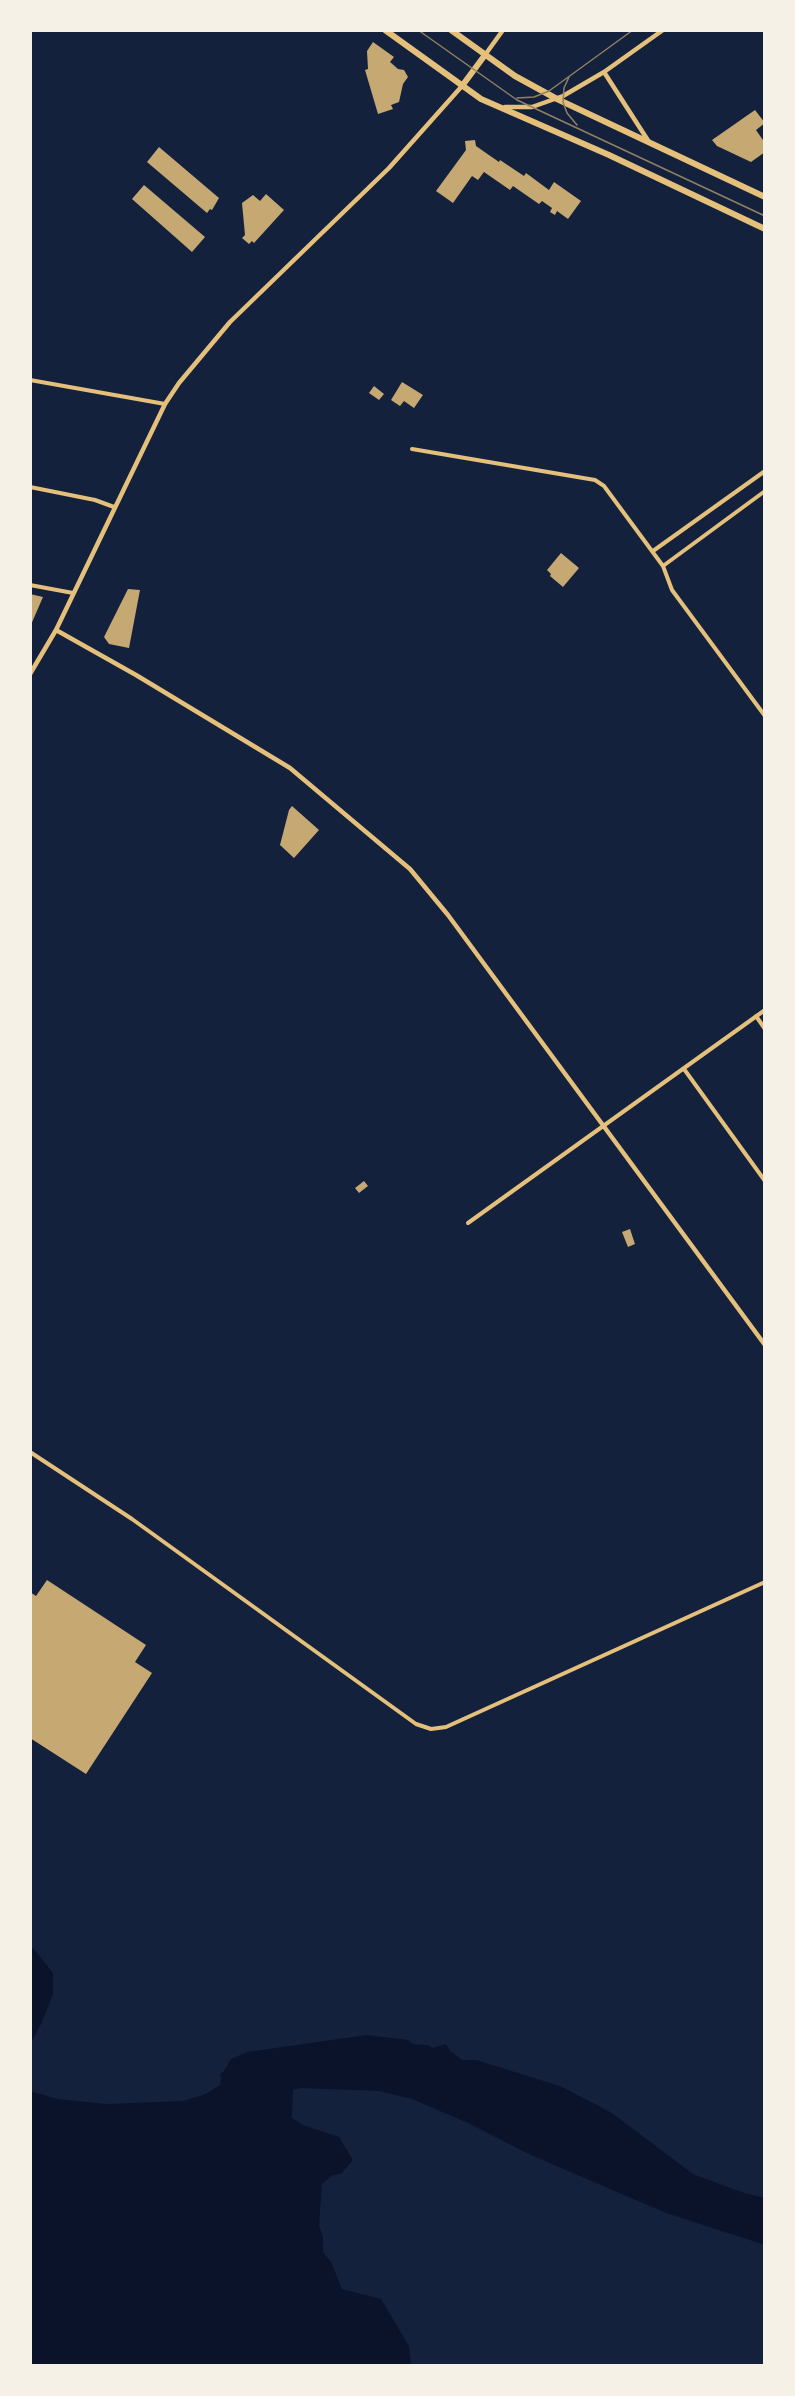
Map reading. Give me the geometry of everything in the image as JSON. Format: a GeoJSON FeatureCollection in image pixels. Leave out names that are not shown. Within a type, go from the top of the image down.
{"type":"FeatureCollection","features":[{"type":"Feature","properties":{"kind":"main road"},"geometry":{"type":"LineString","coordinates":[[385,30],[462,86],[494,105],[600,151],[765,229]]}},
{"type":"Feature","properties":{"kind":"main road"},"geometry":{"type":"LineString","coordinates":[[451,30],[515,76],[557,99],[765,197]]}},
{"type":"Feature","properties":{"kind":"main road"},"geometry":{"type":"LineString","coordinates":[[462,86],[485,54]]}},
{"type":"Feature","properties":{"kind":"street"},"geometry":{"type":"LineString","coordinates":[[485,54],[503,30]]}},
{"type":"Feature","properties":{"kind":"street"},"geometry":{"type":"LineString","coordinates":[[494,105],[508,108],[532,107],[557,99],[578,89],[663,30]]}},
{"type":"Feature","properties":{"kind":"street"},"geometry":{"type":"LineString","coordinates":[[604,72],[651,144]]}},
{"type":"Feature","properties":{"kind":"street"},"geometry":{"type":"LineString","coordinates":[[30,674],[56,630],[165,404],[179,383],[230,322],[389,168],[462,86]]}},
{"type":"Feature","properties":{"kind":"street"},"geometry":{"type":"LineString","coordinates":[[30,380],[165,404]]}},
{"type":"Feature","properties":{"kind":"street"},"geometry":{"type":"LineString","coordinates":[[412,449],[599,482],[609,490],[653,551],[663,566],[672,590],[765,717]]}},
{"type":"Feature","properties":{"kind":"street"},"geometry":{"type":"LineString","coordinates":[[653,551],[765,471]]}},
{"type":"Feature","properties":{"kind":"street"},"geometry":{"type":"LineString","coordinates":[[30,488],[95,500],[114,507]]}},
{"type":"Feature","properties":{"kind":"street"},"geometry":{"type":"LineString","coordinates":[[663,566],[765,492]]}},
{"type":"Feature","properties":{"kind":"street"},"geometry":{"type":"LineString","coordinates":[[30,585],[73,593]]}},
{"type":"Feature","properties":{"kind":"street"},"geometry":{"type":"LineString","coordinates":[[56,630],[136,675],[290,768],[410,869],[436,898],[765,1345]]}},
{"type":"Feature","properties":{"kind":"street"},"geometry":{"type":"LineString","coordinates":[[468,1223],[765,1010]]}},
{"type":"Feature","properties":{"kind":"street"},"geometry":{"type":"LineString","coordinates":[[756,1016],[765,1029]]}},
{"type":"Feature","properties":{"kind":"street"},"geometry":{"type":"LineString","coordinates":[[684,1069],[765,1181]]}},
{"type":"Feature","properties":{"kind":"street"},"geometry":{"type":"LineString","coordinates":[[30,1452],[132,1519],[416,1724],[431,1729],[446,1727],[765,1582]]}},
{"type":"Feature","properties":{"kind":"water"},"geometry":{"type":"Polygon","coordinates":[[[30,1948],[34,1949],[53,1973],[53,1994],[30,2045],[30,1948]]]}},
{"type":"Feature","properties":{"kind":"water"},"geometry":{"type":"Polygon","coordinates":[[[367,2035],[408,2040],[413,2044],[428,2045],[433,2048],[446,2044],[450,2051],[462,2060],[476,2060],[560,2086],[612,2113],[693,2174],[741,2192],[765,2198],[765,2245],[666,2213],[531,2155],[468,2123],[412,2099],[379,2091],[301,2088],[293,2090],[292,2118],[303,2125],[339,2137],[353,2160],[341,2174],[333,2175],[322,2184],[319,2226],[323,2237],[323,2252],[331,2262],[342,2289],[381,2299],[409,2346],[411,2366],[30,2366],[30,2091],[58,2099],[106,2104],[183,2101],[206,2094],[220,2085],[220,2074],[231,2059],[247,2052],[367,2035]]]}},
{"type":"Feature","properties":{"kind":"building"},"geometry":{"type":"Polygon","coordinates":[[[373,42],[394,57],[390,62],[398,69],[404,70],[408,77],[403,84],[399,102],[391,105],[393,109],[378,114],[365,70],[368,69],[367,51],[373,42]]]}},
{"type":"Feature","properties":{"kind":"building"},"geometry":{"type":"Polygon","coordinates":[[[755,110],[765,123],[756,130],[765,143],[765,152],[751,162],[717,146],[712,140],[755,110]]]}},
{"type":"Feature","properties":{"kind":"building"},"geometry":{"type":"Polygon","coordinates":[[[475,140],[476,146],[499,162],[500,160],[524,176],[526,173],[549,190],[554,182],[581,201],[568,219],[557,211],[555,215],[550,212],[552,208],[542,201],[539,204],[513,186],[510,190],[484,172],[478,180],[472,176],[453,203],[436,191],[466,150],[465,141],[475,140]]]}},
{"type":"Feature","properties":{"kind":"building"},"geometry":{"type":"Polygon","coordinates":[[[159,147],[219,198],[212,210],[210,209],[207,213],[147,162],[159,147]]]}},
{"type":"Feature","properties":{"kind":"building"},"geometry":{"type":"Polygon","coordinates":[[[144,185],[205,237],[192,252],[132,199],[144,185]]]}},
{"type":"Feature","properties":{"kind":"building"},"geometry":{"type":"Polygon","coordinates":[[[266,194],[284,210],[254,243],[252,241],[249,244],[242,238],[245,235],[242,203],[253,195],[260,201],[266,194]]]}},
{"type":"Feature","properties":{"kind":"building"},"geometry":{"type":"Polygon","coordinates":[[[402,382],[423,395],[414,408],[404,401],[400,406],[391,400],[402,382]]]}},
{"type":"Feature","properties":{"kind":"building"},"geometry":{"type":"Polygon","coordinates":[[[374,386],[384,394],[379,400],[369,393],[374,386]]]}},
{"type":"Feature","properties":{"kind":"building"},"geometry":{"type":"Polygon","coordinates":[[[561,553],[579,568],[563,587],[550,576],[547,570],[561,553]]]}},
{"type":"Feature","properties":{"kind":"building"},"geometry":{"type":"Polygon","coordinates":[[[128,589],[140,590],[129,648],[109,644],[104,637],[128,589]]]}},
{"type":"Feature","properties":{"kind":"building"},"geometry":{"type":"Polygon","coordinates":[[[30,594],[43,597],[30,627],[30,594]]]}},
{"type":"Feature","properties":{"kind":"building"},"geometry":{"type":"Polygon","coordinates":[[[292,806],[319,830],[294,858],[280,845],[292,806]]]}},
{"type":"Feature","properties":{"kind":"building"},"geometry":{"type":"Polygon","coordinates":[[[364,1181],[368,1186],[359,1193],[355,1188],[364,1181]]]}},
{"type":"Feature","properties":{"kind":"building"},"geometry":{"type":"Polygon","coordinates":[[[630,1229],[635,1244],[628,1247],[622,1232],[630,1229]]]}},
{"type":"Feature","properties":{"kind":"building"},"geometry":{"type":"Polygon","coordinates":[[[47,1580],[146,1645],[135,1662],[152,1673],[86,1774],[30,1738],[30,1592],[36,1596],[47,1580]]]}},
{"type":"Feature","properties":{"kind":"tram line"},"geometry":{"type":"LineString","coordinates":[[418,30],[517,100],[765,216]]}},
{"type":"Feature","properties":{"kind":"tram line"},"geometry":{"type":"LineString","coordinates":[[517,98],[534,97],[549,91],[633,30]]}},
{"type":"Feature","properties":{"kind":"tram line"},"geometry":{"type":"LineString","coordinates":[[569,77],[564,88],[563,102],[567,113],[577,125]]}}]}
